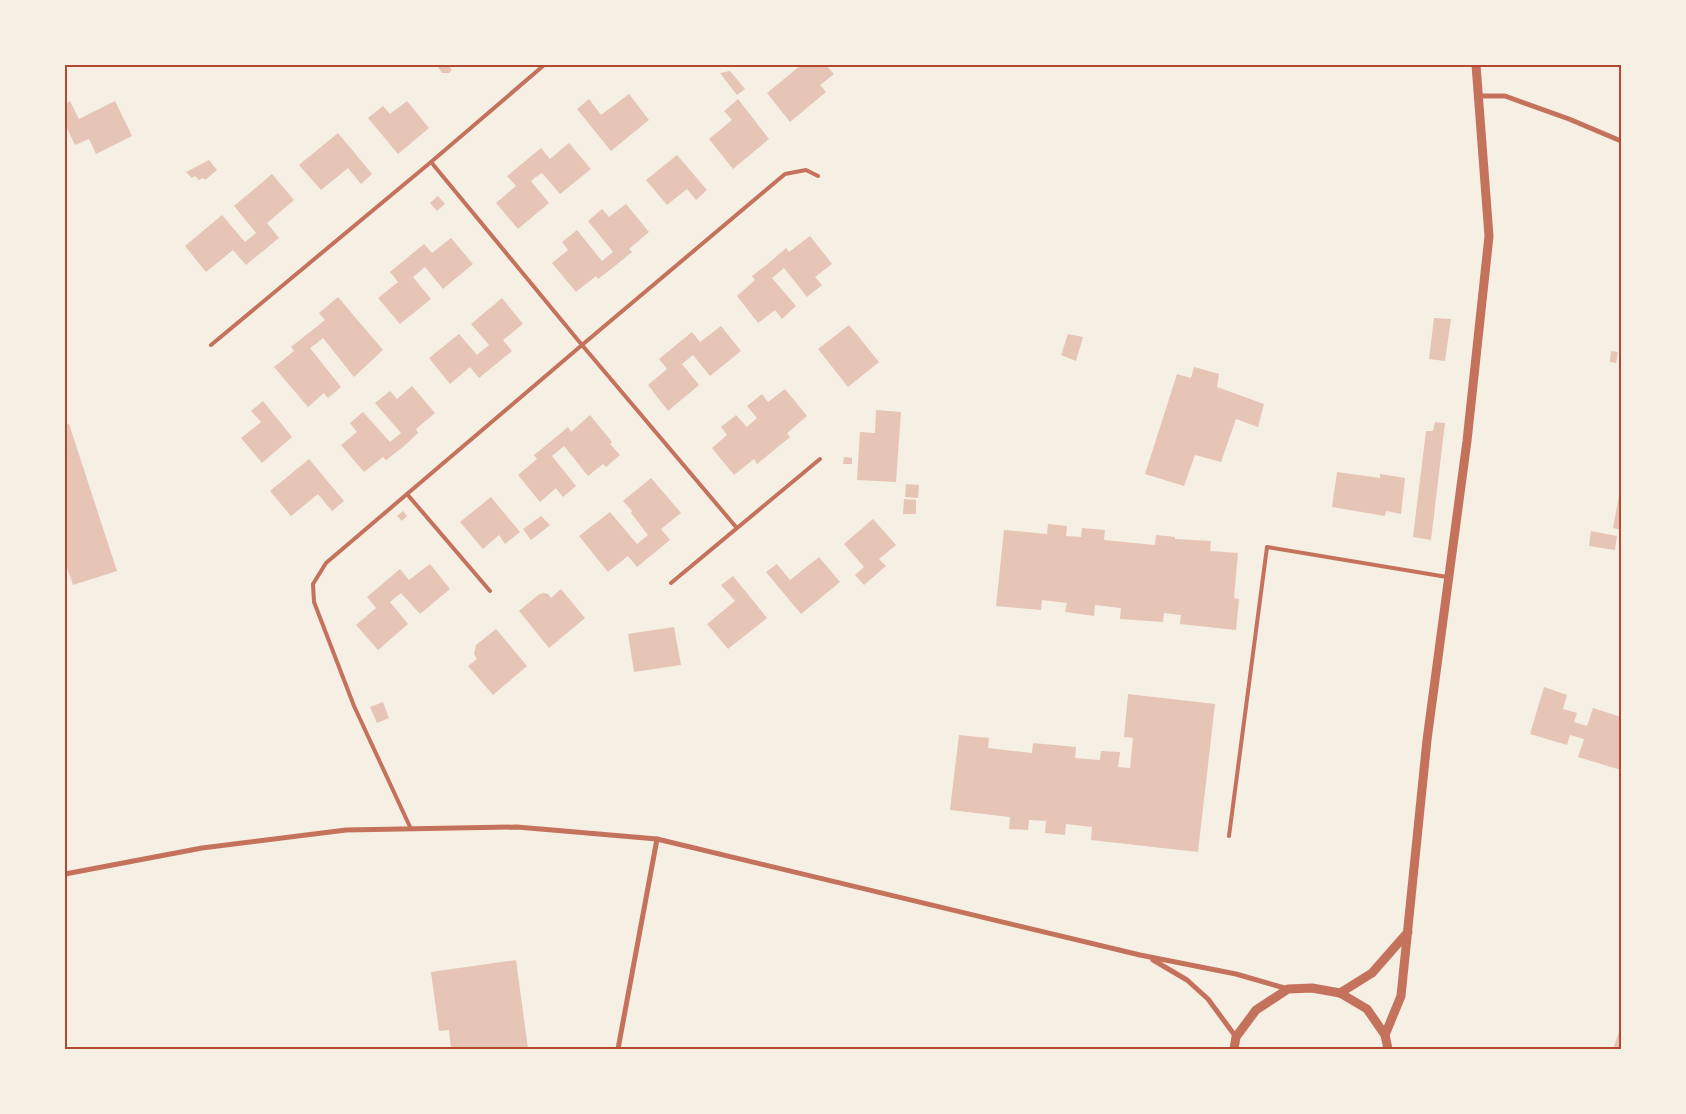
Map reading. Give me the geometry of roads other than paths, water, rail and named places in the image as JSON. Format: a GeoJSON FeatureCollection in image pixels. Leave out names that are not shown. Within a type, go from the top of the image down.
{"type":"FeatureCollection","features":[{"type":"Feature","properties":{"kind":"street"},"geometry":{"type":"LineString","coordinates":[[1385,1035],[1401,996],[1427,740],[1467,441],[1489,236],[1476,65]]}},
{"type":"Feature","properties":{"kind":"street"},"geometry":{"type":"LineString","coordinates":[[1478,96],[1505,96],[1569,119],[1621,141]]}},
{"type":"Feature","properties":{"kind":"street"},"geometry":{"type":"LineString","coordinates":[[65,874],[202,848],[346,830],[517,827],[657,839],[1148,957],[1236,974],[1288,989],[1312,988],[1340,993],[1367,1009],[1385,1035],[1388,1049]]}},
{"type":"Feature","properties":{"kind":"street"},"geometry":{"type":"LineString","coordinates":[[618,1049],[657,839]]}},
{"type":"Feature","properties":{"kind":"street"},"geometry":{"type":"LineString","coordinates":[[1340,993],[1372,973],[1408,932]]}},
{"type":"Feature","properties":{"kind":"street"},"geometry":{"type":"LineString","coordinates":[[1148,957],[1187,980],[1208,999],[1236,1037]]}},
{"type":"Feature","properties":{"kind":"street"},"geometry":{"type":"LineString","coordinates":[[1234,1049],[1236,1037],[1256,1010],[1288,989]]}},
{"type":"Feature","properties":{"kind":"lane"},"geometry":{"type":"LineString","coordinates":[[211,345],[543,66]]}},
{"type":"Feature","properties":{"kind":"lane"},"geometry":{"type":"LineString","coordinates":[[431,162],[736,527]]}},
{"type":"Feature","properties":{"kind":"lane"},"geometry":{"type":"LineString","coordinates":[[411,829],[354,706],[314,602],[313,584],[326,563],[582,344],[785,174],[806,170],[818,176]]}},
{"type":"Feature","properties":{"kind":"lane"},"geometry":{"type":"LineString","coordinates":[[671,582],[820,459]]}},
{"type":"Feature","properties":{"kind":"lane"},"geometry":{"type":"LineString","coordinates":[[407,494],[490,591]]}},
{"type":"Feature","properties":{"kind":"lane"},"geometry":{"type":"LineString","coordinates":[[1229,836],[1266,547],[1448,577]]}}]}
